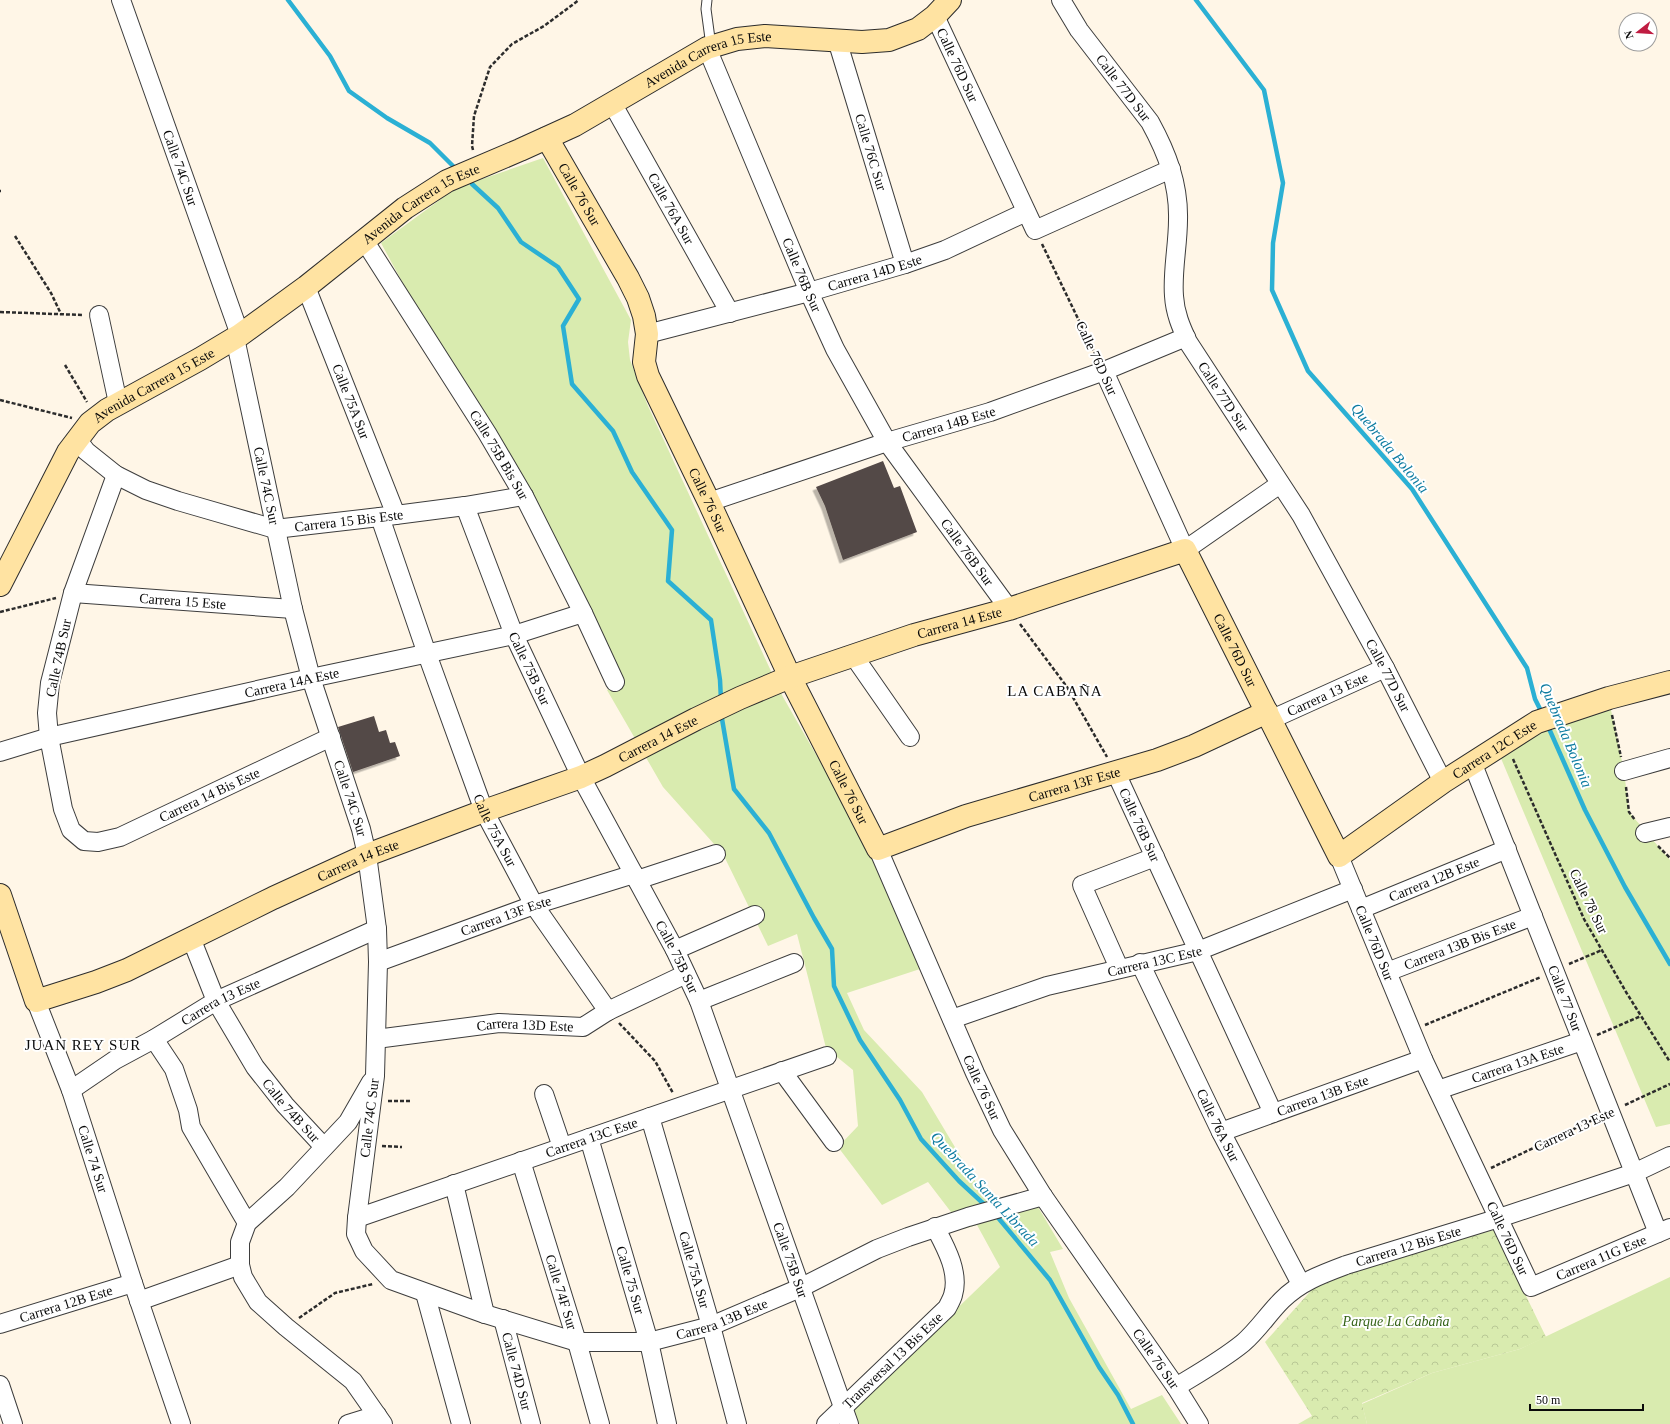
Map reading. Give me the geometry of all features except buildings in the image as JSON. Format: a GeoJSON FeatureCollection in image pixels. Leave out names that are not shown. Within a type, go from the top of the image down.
{"type":"FeatureCollection","features":[{"type":"Feature","properties":{"kind":"street","name":"Calle 74C Sur"},"geometry":{"type":"LineString","coordinates":[[121,0],[238,337],[292,609],[311,678],[361,829],[367,855],[377,929],[378,962],[375,1076],[356,1218],[356,1234],[364,1251],[391,1280]]}},
{"type":"Feature","properties":{"kind":"street","name":"Avenida Carrera 15 Este"},"geometry":{"type":"LineString","coordinates":[[0,585],[53,480],[88,427],[118,403],[238,337],[306,287],[405,208],[428,192],[447,181],[575,125],[691,56],[709,47],[737,39],[765,36],[862,42],[889,40],[918,29],[935,16],[950,0]]}},
{"type":"Feature","properties":{"kind":"street","name":"Calle 77D Sur"},"geometry":{"type":"LineString","coordinates":[[1061,0],[1079,30],[1150,122],[1158,137],[1171,170],[1174,180],[1178,219],[1174,294],[1178,319],[1186,337],[1301,515],[1385,668],[1443,782]]}},
{"type":"Feature","properties":{"kind":"street","name":"Calle 76D Sur"},"geometry":{"type":"LineString","coordinates":[[935,16],[1035,230]]}},
{"type":"Feature","properties":{"kind":"street","name":"Calle 76C Sur"},"geometry":{"type":"LineString","coordinates":[[837,40],[905,264]]}},
{"type":"Feature","properties":{"kind":"street","name":"Calle 76B Sur"},"geometry":{"type":"LineString","coordinates":[[709,47],[809,292],[835,349],[887,442],[1009,609]]}},
{"type":"Feature","properties":{"kind":"street","name":"Calle 76A Sur"},"geometry":{"type":"LineString","coordinates":[[612,104],[730,313]]}},
{"type":"Feature","properties":{"kind":"street","name":"Calle 76 Sur"},"geometry":{"type":"LineString","coordinates":[[546,138],[628,278],[638,298],[644,316],[646,334],[644,362],[648,376],[709,502],[790,677],[878,849],[975,1073],[1002,1130],[1043,1196],[1176,1387],[1199,1424]]}},
{"type":"Feature","properties":{"kind":"street"},"geometry":{"type":"LineString","coordinates":[[1035,230],[1171,170]]}},
{"type":"Feature","properties":{"kind":"street","name":"Carrera 14D Este"},"geometry":{"type":"LineString","coordinates":[[646,334],[809,292],[905,264],[945,250],[1026,212]]}},
{"type":"Feature","properties":{"kind":"street","name":"Calle 75B Bis Sur"},"geometry":{"type":"LineString","coordinates":[[364,240],[487,433],[524,496],[583,613],[615,682]]}},
{"type":"Feature","properties":{"kind":"street","name":"Calle 75A Sur"},"geometry":{"type":"LineString","coordinates":[[306,287],[388,516],[427,654],[484,811],[534,905],[608,1011]]}},
{"type":"Feature","properties":{"kind":"street"},"geometry":{"type":"LineString","coordinates":[[99,316],[118,403]]}},
{"type":"Feature","properties":{"kind":"street","name":"Carrera 14B Este"},"geometry":{"type":"LineString","coordinates":[[709,502],[887,442],[990,412],[1104,371],[1186,337]]}},
{"type":"Feature","properties":{"kind":"street","name":"Calle 76D Sur"},"geometry":{"type":"LineString","coordinates":[[1104,371],[1185,550],[1339,856],[1423,1059],[1531,1287]]}},
{"type":"Feature","properties":{"kind":"street","name":"Carrera 15 Bis Este"},"geometry":{"type":"LineString","coordinates":[[88,427],[86,451],[116,475],[146,490],[178,501],[275,529],[465,506],[524,496]]}},
{"type":"Feature","properties":{"kind":"street","name":"Calle 74B Sur"},"geometry":{"type":"LineString","coordinates":[[84,841],[71,830],[63,809],[49,737],[47,713],[50,683],[72,593],[116,475]]}},
{"type":"Feature","properties":{"kind":"street","name":"Carrera 14 Este"},"geometry":{"type":"LineString","coordinates":[[36,1000],[96,982],[127,970],[191,938],[367,855],[484,811],[581,777],[627,756],[696,719],[740,698],[790,677],[914,635],[1009,609],[1185,550],[1280,484]]}},
{"type":"Feature","properties":{"kind":"street","name":"Calle 75B Sur"},"geometry":{"type":"LineString","coordinates":[[465,506],[514,635],[581,777],[675,950],[699,1002],[849,1424]]}},
{"type":"Feature","properties":{"kind":"street","name":"Carrera 15 Este"},"geometry":{"type":"LineString","coordinates":[[72,593],[292,609]]}},
{"type":"Feature","properties":{"kind":"street","name":"Carrera 14A Este"},"geometry":{"type":"LineString","coordinates":[[0,752],[49,737],[311,678],[514,635],[583,613]]}},
{"type":"Feature","properties":{"kind":"street"},"geometry":{"type":"LineString","coordinates":[[853,655],[910,737]]}},
{"type":"Feature","properties":{"kind":"street","name":"Carrera 13 Este"},"geometry":{"type":"LineString","coordinates":[[1268,716],[1385,668]]}},
{"type":"Feature","properties":{"kind":"street","name":"Carrera 12C Este"},"geometry":{"type":"LineString","coordinates":[[1339,856],[1472,762],[1545,719],[1670,682]]}},
{"type":"Feature","properties":{"kind":"street","name":"Carrera 13F Este"},"geometry":{"type":"LineString","coordinates":[[878,849],[966,816],[1116,773],[1194,746],[1268,716]]}},
{"type":"Feature","properties":{"kind":"street","name":"Carrera 14 Bis Este"},"geometry":{"type":"LineString","coordinates":[[84,841],[98,842],[120,836],[331,737]]}},
{"type":"Feature","properties":{"kind":"street"},"geometry":{"type":"LineString","coordinates":[[1624,771],[1670,758]]}},
{"type":"Feature","properties":{"kind":"street","name":"Calle 77 Sur"},"geometry":{"type":"LineString","coordinates":[[1472,762],[1634,1173],[1664,1230]]}},
{"type":"Feature","properties":{"kind":"street","name":"Calle 76B Sur"},"geometry":{"type":"LineString","coordinates":[[1116,773],[1273,1114]]}},
{"type":"Feature","properties":{"kind":"street"},"geometry":{"type":"LineString","coordinates":[[1645,833],[1670,827]]}},
{"type":"Feature","properties":{"kind":"street","name":"Carrera 12B Este"},"geometry":{"type":"LineString","coordinates":[[1361,909],[1507,849]]}},
{"type":"Feature","properties":{"kind":"street","name":"Carrera 13F Este"},"geometry":{"type":"LineString","coordinates":[[378,962],[534,905],[716,854]]}},
{"type":"Feature","properties":{"kind":"street"},"geometry":{"type":"LineString","coordinates":[[1119,968],[1082,885],[1155,857]]}},
{"type":"Feature","properties":{"kind":"street","name":"Carrera 13C Este"},"geometry":{"type":"LineString","coordinates":[[952,1019],[1047,986],[1140,963],[1198,951],[1352,889]]}},
{"type":"Feature","properties":{"kind":"street","name":"Calle 74 Sur"},"geometry":{"type":"LineString","coordinates":[[0,895],[36,1000],[72,1090],[133,1283],[181,1424]]}},
{"type":"Feature","properties":{"kind":"street"},"geometry":{"type":"LineString","coordinates":[[675,950],[755,915]]}},
{"type":"Feature","properties":{"kind":"street","name":"Carrera 13B Bis Este"},"geometry":{"type":"LineString","coordinates":[[1387,972],[1533,916]]}},
{"type":"Feature","properties":{"kind":"street","name":"Carrera 13 Este"},"geometry":{"type":"LineString","coordinates":[[72,1090],[115,1060],[154,1039],[216,1001],[377,929]]}},
{"type":"Feature","properties":{"kind":"street","name":"Calle 74B Sur"},"geometry":{"type":"LineString","coordinates":[[191,938],[216,1001],[255,1067],[285,1105],[324,1147],[286,1187],[247,1223],[240,1242],[240,1265],[243,1277],[258,1302],[286,1327],[353,1381],[380,1420]]}},
{"type":"Feature","properties":{"kind":"street"},"geometry":{"type":"LineString","coordinates":[[699,1002],[794,963]]}},
{"type":"Feature","properties":{"kind":"street","name":"Calle 76A Sur"},"geometry":{"type":"LineString","coordinates":[[1140,963],[1221,1132],[1301,1284]]}},
{"type":"Feature","properties":{"kind":"street","name":"Carrera 13D Este"},"geometry":{"type":"LineString","coordinates":[[376,1039],[499,1023],[583,1027],[608,1011],[686,974]]}},
{"type":"Feature","properties":{"kind":"street"},"geometry":{"type":"LineString","coordinates":[[154,1039],[174,1069],[188,1110],[191,1127],[247,1223]]}},
{"type":"Feature","properties":{"kind":"street","name":"Carrera 13A Este"},"geometry":{"type":"LineString","coordinates":[[1438,1090],[1582,1041]]}},
{"type":"Feature","properties":{"kind":"street","name":"Carrera 13C Este"},"geometry":{"type":"LineString","coordinates":[[356,1218],[827,1056]]}},
{"type":"Feature","properties":{"kind":"street","name":"Carrera 13B Este"},"geometry":{"type":"LineString","coordinates":[[1221,1132],[1423,1059]]}},
{"type":"Feature","properties":{"kind":"street"},"geometry":{"type":"LineString","coordinates":[[782,1071],[834,1142]]}},
{"type":"Feature","properties":{"kind":"street"},"geometry":{"type":"LineString","coordinates":[[324,1147],[348,1122],[375,1076]]}},
{"type":"Feature","properties":{"kind":"street"},"geometry":{"type":"LineString","coordinates":[[544,1094],[562,1147]]}},
{"type":"Feature","properties":{"kind":"street","name":"Calle 75A Sur"},"geometry":{"type":"LineString","coordinates":[[650,1117],[711,1326],[737,1424]]}},
{"type":"Feature","properties":{"kind":"street","name":"Calle 75 Sur"},"geometry":{"type":"LineString","coordinates":[[589,1138],[649,1342],[667,1424]]}},
{"type":"Feature","properties":{"kind":"street","name":"Carrera 12 Bis Este"},"geometry":{"type":"LineString","coordinates":[[1176,1387],[1210,1367],[1242,1344],[1258,1329],[1282,1301],[1301,1284],[1321,1274],[1499,1218],[1634,1173],[1670,1156]]}},
{"type":"Feature","properties":{"kind":"street","name":"Calle 74F Sur"},"geometry":{"type":"LineString","coordinates":[[521,1161],[577,1342],[600,1424]]}},
{"type":"Feature","properties":{"kind":"street"},"geometry":{"type":"LineString","coordinates":[[454,1184],[484,1314]]}},
{"type":"Feature","properties":{"kind":"street","name":"Carrera 13B Este"},"geometry":{"type":"LineString","coordinates":[[391,1280],[484,1314],[577,1342],[649,1342],[711,1326],[800,1288],[877,1249],[935,1227],[1043,1196]]}},
{"type":"Feature","properties":{"kind":"street","name":"Transversal 13 Bis Este"},"geometry":{"type":"LineString","coordinates":[[826,1424],[842,1407],[933,1323],[946,1308],[954,1294],[954,1275],[949,1256],[935,1227]]}},
{"type":"Feature","properties":{"kind":"street","name":"Carrera 11G Este"},"geometry":{"type":"LineString","coordinates":[[1531,1287],[1664,1230]]}},
{"type":"Feature","properties":{"kind":"street"},"geometry":{"type":"LineString","coordinates":[[139,1301],[240,1265]]}},
{"type":"Feature","properties":{"kind":"street","name":"Carrera 12B Este"},"geometry":{"type":"LineString","coordinates":[[0,1324],[133,1283]]}},
{"type":"Feature","properties":{"kind":"street"},"geometry":{"type":"LineString","coordinates":[[425,1293],[461,1424]]}},
{"type":"Feature","properties":{"kind":"street","name":"Calle 74D Sur"},"geometry":{"type":"LineString","coordinates":[[503,1319],[531,1424]]}},
{"type":"Feature","properties":{"kind":"street"},"geometry":{"type":"LineString","coordinates":[[0,1385],[13,1424]]}},
{"type":"Feature","properties":{"kind":"street"},"geometry":{"type":"LineString","coordinates":[[348,1424],[380,1420]]}},
{"type":"Feature","properties":{"kind":"lane"},"geometry":{"type":"LineString","coordinates":[[707,0],[706,9],[709,47]]}},
{"type":"Feature","properties":{"kind":"path"},"geometry":{"type":"LineString","coordinates":[[479,167],[472,146],[474,116],[490,67],[512,44],[550,21],[579,0]]}},
{"type":"Feature","properties":{"kind":"path","name":"Calle 76D Sur"},"geometry":{"type":"LineString","coordinates":[[1035,230],[1104,371]]}},
{"type":"Feature","properties":{"kind":"path"},"geometry":{"type":"LineString","coordinates":[[15,236],[51,293],[61,314]]}},
{"type":"Feature","properties":{"kind":"path"},"geometry":{"type":"LineString","coordinates":[[0,312],[99,316]]}},
{"type":"Feature","properties":{"kind":"path"},"geometry":{"type":"LineString","coordinates":[[65,365],[88,427]]}},
{"type":"Feature","properties":{"kind":"path"},"geometry":{"type":"LineString","coordinates":[[0,400],[88,427]]}},
{"type":"Feature","properties":{"kind":"path"},"geometry":{"type":"LineString","coordinates":[[0,612],[72,593]]}},
{"type":"Feature","properties":{"kind":"path","name":"Calle 76B Sur"},"geometry":{"type":"LineString","coordinates":[[1009,609],[1067,687],[1116,773]]}},
{"type":"Feature","properties":{"kind":"path","name":"Calle 78 Sur"},"geometry":{"type":"LineString","coordinates":[[1504,743],[1519,771],[1584,919],[1670,1062]]}},
{"type":"Feature","properties":{"kind":"path"},"geometry":{"type":"LineString","coordinates":[[1412,1031],[1602,950]]}},
{"type":"Feature","properties":{"kind":"path"},"geometry":{"type":"LineString","coordinates":[[608,1011],[655,1061],[680,1106]]}},
{"type":"Feature","properties":{"kind":"path","name":"Carrera 13A Este"},"geometry":{"type":"LineString","coordinates":[[1582,1041],[1641,1016]]}},
{"type":"Feature","properties":{"kind":"path","name":"Carrera 13 Este"},"geometry":{"type":"LineString","coordinates":[[1478,1174],[1670,1084]]}},
{"type":"Feature","properties":{"kind":"path"},"geometry":{"type":"LineString","coordinates":[[372,1101],[412,1101]]}},
{"type":"Feature","properties":{"kind":"path"},"geometry":{"type":"LineString","coordinates":[[286,1327],[335,1293],[391,1280]]}},
{"type":"Feature","properties":{"kind":"green space"},"geometry":{"type":"Polygon","coordinates":[[[543,158],[631,320],[628,342],[630,360],[648,406],[783,697],[865,840],[920,969],[847,993],[864,1030],[922,1092],[983,1194],[1009,1216],[1038,1207],[1063,1249],[1050,1252],[1069,1298],[1131,1409],[1162,1395],[1181,1424],[857,1424],[852,1410],[1000,1267],[977,1225],[964,1229],[928,1182],[882,1205],[838,1147],[858,1126],[853,1070],[826,1048],[797,934],[768,946],[723,854],[663,787],[607,690],[621,683],[381,243],[456,188],[543,158]]]}},
{"type":"Feature","properties":{"kind":"green space"},"geometry":{"type":"Polygon","coordinates":[[[1611,710],[1624,771],[1629,812],[1670,860],[1670,1124],[1656,1127],[1500,756],[1559,721],[1611,710]]]}},
{"type":"Feature","properties":{"kind":"green space","name":"Parque La Cabaña"},"geometry":{"type":"Polygon","coordinates":[[[1494,1230],[1546,1337],[1520,1349],[1432,1373],[1362,1403],[1367,1424],[1298,1424],[1312,1416],[1265,1342],[1316,1285],[1376,1262],[1494,1230]]]}},
{"type":"Feature","properties":{"kind":"green space"},"geometry":{"type":"Polygon","coordinates":[[[1670,1277],[1670,1424],[1367,1424],[1362,1404],[1432,1373],[1520,1349],[1670,1277]]]}},
{"type":"Feature","properties":{"kind":"waterway","name":"Quebrada Santa Librada"},"geometry":{"type":"LineString","coordinates":[[288,0],[330,56],[349,91],[387,118],[430,143],[457,170]]}},
{"type":"Feature","properties":{"kind":"waterway","name":"Quebrada Bolonia"},"geometry":{"type":"LineString","coordinates":[[1196,0],[1264,90],[1283,183],[1273,243],[1272,290],[1308,371],[1412,489],[1527,668],[1535,699],[1542,713]]}},
{"type":"Feature","properties":{"kind":"waterway","name":"Quebrada Santa Librada"},"geometry":{"type":"LineString","coordinates":[[472,184],[498,208],[521,242],[558,267],[579,299],[563,326],[572,384],[613,431],[632,472],[672,530],[668,581],[711,620],[720,680],[721,700]]}},
{"type":"Feature","properties":{"kind":"waterway","name":"Quebrada Santa Librada"},"geometry":{"type":"LineString","coordinates":[[721,713],[734,789],[769,833],[832,949],[834,986],[860,1040],[900,1100],[921,1139],[959,1181],[986,1206]]}},
{"type":"Feature","properties":{"kind":"waterway","name":"Quebrada Bolonia"},"geometry":{"type":"LineString","coordinates":[[1547,724],[1585,810],[1625,887],[1670,964]]}},
{"type":"Feature","properties":{"kind":"waterway","name":"Quebrada Santa Librada"},"geometry":{"type":"LineString","coordinates":[[995,1214],[1050,1280],[1099,1367],[1118,1395],[1133,1424]]}},
{"type":"Feature","properties":{"kind":"district","name":"LA CABAÑA"},"geometry":{"type":"Point","coordinates":[1055,691]}},
{"type":"Feature","properties":{"kind":"district","name":"JUAN REY SUR"},"geometry":{"type":"Point","coordinates":[83,1045]}}]}
